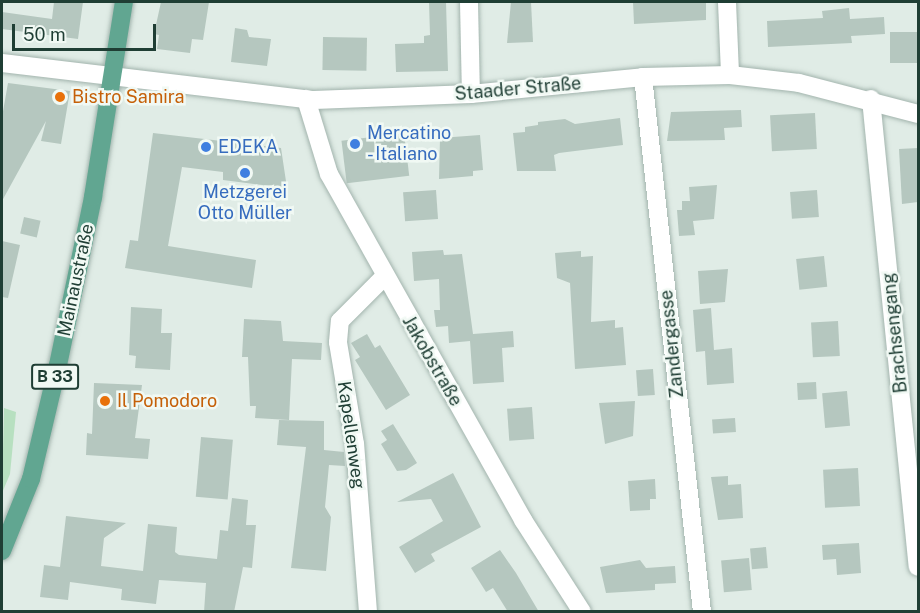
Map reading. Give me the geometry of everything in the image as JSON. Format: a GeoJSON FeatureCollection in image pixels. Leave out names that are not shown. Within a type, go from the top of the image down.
{"type":"FeatureCollection","features":[{"type":"Feature","properties":{"kind":"main road","name":"Mainaustraße"},"geometry":{"type":"LineString","coordinates":[[2,551],[31,479],[47,413],[113,79],[124,2]]}},
{"type":"Feature","properties":{"kind":"street"},"geometry":{"type":"LineString","coordinates":[[469,2],[471,94]]}},
{"type":"Feature","properties":{"kind":"street"},"geometry":{"type":"LineString","coordinates":[[727,2],[730,75]]}},
{"type":"Feature","properties":{"kind":"street","name":"Staader Straße"},"geometry":{"type":"LineString","coordinates":[[2,63],[113,79],[306,99],[471,94],[643,77],[730,75],[871,99],[918,114]]}},
{"type":"Feature","properties":{"kind":"street","name":"Zandergasse"},"geometry":{"type":"LineString","coordinates":[[643,77],[702,612]]}},
{"type":"Feature","properties":{"kind":"street","name":"Jakobstraße"},"geometry":{"type":"LineString","coordinates":[[306,99],[329,174],[384,277],[523,520],[582,612]]}},
{"type":"Feature","properties":{"kind":"street","name":"Brachsengang"},"geometry":{"type":"LineString","coordinates":[[871,99],[918,567]]}},
{"type":"Feature","properties":{"kind":"street","name":"Kapellenweg"},"geometry":{"type":"LineString","coordinates":[[368,612],[355,444],[338,342],[340,321],[384,277]]}},
{"type":"Feature","properties":{"kind":"green space"},"geometry":{"type":"Polygon","coordinates":[[[4,408],[16,412],[10,474],[2,493],[4,408]]]}},
{"type":"Feature","properties":{"kind":"building"},"geometry":{"type":"Polygon","coordinates":[[[54,2],[83,2],[78,39],[2,29],[2,12],[52,19],[54,2]]]}},
{"type":"Feature","properties":{"kind":"building"},"geometry":{"type":"Polygon","coordinates":[[[161,2],[209,2],[203,40],[192,39],[190,53],[157,49],[159,35],[154,34],[161,2]]]}},
{"type":"Feature","properties":{"kind":"building"},"geometry":{"type":"Polygon","coordinates":[[[429,2],[446,2],[448,71],[396,72],[395,44],[424,43],[424,36],[430,35],[429,2]]]}},
{"type":"Feature","properties":{"kind":"building"},"geometry":{"type":"Polygon","coordinates":[[[511,2],[531,2],[533,42],[507,43],[511,2]]]}},
{"type":"Feature","properties":{"kind":"building"},"geometry":{"type":"Polygon","coordinates":[[[633,2],[706,2],[706,20],[634,24],[633,2]]]}},
{"type":"Feature","properties":{"kind":"building"},"geometry":{"type":"Polygon","coordinates":[[[849,8],[850,19],[884,17],[885,34],[851,36],[852,43],[768,47],[767,21],[823,18],[822,11],[849,8]]]}},
{"type":"Feature","properties":{"kind":"building"},"geometry":{"type":"Polygon","coordinates":[[[235,28],[247,30],[249,37],[271,39],[267,66],[231,62],[235,28]]]}},
{"type":"Feature","properties":{"kind":"building"},"geometry":{"type":"Polygon","coordinates":[[[890,32],[918,32],[918,63],[890,63],[890,32]]]}},
{"type":"Feature","properties":{"kind":"building"},"geometry":{"type":"Polygon","coordinates":[[[323,37],[367,38],[366,71],[322,70],[323,37]]]}},
{"type":"Feature","properties":{"kind":"building"},"geometry":{"type":"Polygon","coordinates":[[[8,83],[70,91],[61,144],[41,141],[46,121],[2,201],[2,117],[8,83]]]}},
{"type":"Feature","properties":{"kind":"building"},"geometry":{"type":"Polygon","coordinates":[[[741,110],[742,127],[724,128],[725,140],[667,141],[671,112],[741,110]]]}},
{"type":"Feature","properties":{"kind":"building"},"geometry":{"type":"Polygon","coordinates":[[[815,113],[817,149],[772,151],[770,115],[815,113]]]}},
{"type":"Feature","properties":{"kind":"building"},"geometry":{"type":"Polygon","coordinates":[[[620,118],[623,145],[559,153],[554,155],[556,171],[517,171],[513,133],[525,132],[525,127],[538,125],[538,122],[565,119],[575,124],[620,118]]]}},
{"type":"Feature","properties":{"kind":"building"},"geometry":{"type":"Polygon","coordinates":[[[153,133],[281,148],[287,188],[223,180],[223,172],[182,167],[168,246],[256,260],[252,288],[125,268],[130,240],[138,241],[153,133]]]}},
{"type":"Feature","properties":{"kind":"building"},"geometry":{"type":"Polygon","coordinates":[[[404,133],[409,176],[347,183],[341,141],[404,133]]]}},
{"type":"Feature","properties":{"kind":"building"},"geometry":{"type":"Polygon","coordinates":[[[480,135],[483,170],[473,171],[473,176],[439,179],[440,138],[480,135]]]}},
{"type":"Feature","properties":{"kind":"building"},"geometry":{"type":"Polygon","coordinates":[[[918,148],[918,202],[902,204],[899,149],[918,148]]]}},
{"type":"Feature","properties":{"kind":"building"},"geometry":{"type":"Polygon","coordinates":[[[717,185],[714,219],[693,221],[695,235],[679,236],[677,210],[682,210],[682,201],[690,201],[689,187],[717,185]]]}},
{"type":"Feature","properties":{"kind":"building"},"geometry":{"type":"Polygon","coordinates":[[[436,190],[438,219],[405,221],[403,192],[436,190]]]}},
{"type":"Feature","properties":{"kind":"building"},"geometry":{"type":"Polygon","coordinates":[[[817,190],[819,217],[792,219],[790,192],[817,190]]]}},
{"type":"Feature","properties":{"kind":"building"},"geometry":{"type":"Polygon","coordinates":[[[24,217],[41,221],[37,237],[20,234],[24,217]]]}},
{"type":"Feature","properties":{"kind":"building"},"geometry":{"type":"Polygon","coordinates":[[[2,241],[20,245],[8,298],[2,297],[2,241]]]}},
{"type":"Feature","properties":{"kind":"building"},"geometry":{"type":"Polygon","coordinates":[[[443,250],[444,255],[462,254],[473,334],[513,331],[514,347],[502,348],[504,382],[473,384],[470,341],[449,343],[448,326],[436,327],[434,310],[440,310],[439,279],[414,281],[412,252],[443,250]]]}},
{"type":"Feature","properties":{"kind":"building"},"geometry":{"type":"Polygon","coordinates":[[[581,251],[581,257],[593,256],[591,322],[615,320],[615,328],[623,327],[626,365],[575,369],[570,283],[557,278],[555,253],[581,251]]]}},
{"type":"Feature","properties":{"kind":"building"},"geometry":{"type":"Polygon","coordinates":[[[824,256],[827,287],[799,290],[796,259],[824,256]]]}},
{"type":"Feature","properties":{"kind":"building"},"geometry":{"type":"Polygon","coordinates":[[[728,269],[725,302],[700,304],[698,271],[728,269]]]}},
{"type":"Feature","properties":{"kind":"building"},"geometry":{"type":"Polygon","coordinates":[[[131,307],[162,309],[161,333],[172,333],[170,370],[135,368],[136,356],[129,355],[131,307]]]}},
{"type":"Feature","properties":{"kind":"building"},"geometry":{"type":"Polygon","coordinates":[[[711,308],[714,350],[732,348],[734,383],[707,385],[705,351],[696,352],[693,310],[711,308]]]}},
{"type":"Feature","properties":{"kind":"building"},"geometry":{"type":"Polygon","coordinates":[[[244,319],[281,321],[283,341],[322,343],[321,360],[292,359],[289,420],[255,418],[256,406],[250,406],[248,357],[242,357],[244,319]]]}},
{"type":"Feature","properties":{"kind":"building"},"geometry":{"type":"Polygon","coordinates":[[[838,321],[840,356],[813,357],[811,322],[838,321]]]}},
{"type":"Feature","properties":{"kind":"building"},"geometry":{"type":"Polygon","coordinates":[[[367,334],[375,348],[380,345],[410,395],[386,410],[355,360],[360,357],[351,343],[367,334]]]}},
{"type":"Feature","properties":{"kind":"building"},"geometry":{"type":"Polygon","coordinates":[[[653,369],[655,395],[638,396],[636,370],[653,369]]]}},
{"type":"Feature","properties":{"kind":"building"},"geometry":{"type":"Polygon","coordinates":[[[816,382],[817,399],[798,400],[797,383],[816,382]]]}},
{"type":"Feature","properties":{"kind":"building"},"geometry":{"type":"Polygon","coordinates":[[[94,383],[142,385],[135,438],[150,439],[148,459],[86,455],[87,433],[92,434],[94,383]]]}},
{"type":"Feature","properties":{"kind":"building"},"geometry":{"type":"Polygon","coordinates":[[[847,391],[850,426],[825,428],[822,393],[847,391]]]}},
{"type":"Feature","properties":{"kind":"building"},"geometry":{"type":"Polygon","coordinates":[[[635,401],[633,436],[605,444],[599,403],[635,401]]]}},
{"type":"Feature","properties":{"kind":"building"},"geometry":{"type":"Polygon","coordinates":[[[532,407],[534,439],[509,441],[507,409],[532,407]]]}},
{"type":"Feature","properties":{"kind":"building"},"geometry":{"type":"Polygon","coordinates":[[[735,418],[736,432],[713,434],[712,420],[735,418]]]}},
{"type":"Feature","properties":{"kind":"building"},"geometry":{"type":"Polygon","coordinates":[[[279,420],[324,421],[324,450],[344,452],[345,466],[329,465],[325,507],[331,517],[326,571],[291,568],[306,447],[277,445],[279,420]]]}},
{"type":"Feature","properties":{"kind":"building"},"geometry":{"type":"Polygon","coordinates":[[[393,424],[417,463],[406,470],[397,471],[381,444],[387,440],[381,431],[393,424]]]}},
{"type":"Feature","properties":{"kind":"building"},"geometry":{"type":"Polygon","coordinates":[[[201,437],[233,440],[228,500],[196,497],[201,437]]]}},
{"type":"Feature","properties":{"kind":"building"},"geometry":{"type":"Polygon","coordinates":[[[858,468],[860,506],[825,508],[823,470],[858,468]]]}},
{"type":"Feature","properties":{"kind":"building"},"geometry":{"type":"Polygon","coordinates":[[[453,473],[481,527],[431,554],[435,561],[415,573],[399,547],[443,521],[431,499],[397,502],[453,473]]]}},
{"type":"Feature","properties":{"kind":"building"},"geometry":{"type":"Polygon","coordinates":[[[728,476],[728,485],[741,484],[743,518],[718,520],[711,477],[728,476]]]}},
{"type":"Feature","properties":{"kind":"building"},"geometry":{"type":"Polygon","coordinates":[[[655,479],[656,499],[650,499],[650,510],[630,511],[628,481],[655,479]]]}},
{"type":"Feature","properties":{"kind":"building"},"geometry":{"type":"Polygon","coordinates":[[[232,498],[248,500],[246,525],[256,525],[252,568],[243,567],[234,612],[204,612],[206,583],[159,580],[156,604],[121,600],[122,589],[70,582],[68,600],[40,597],[44,565],[60,567],[66,516],[126,523],[104,538],[101,566],[143,571],[148,524],[177,527],[175,552],[179,555],[217,559],[220,530],[228,531],[232,498]]]}},
{"type":"Feature","properties":{"kind":"building"},"geometry":{"type":"Polygon","coordinates":[[[859,543],[861,573],[837,575],[836,559],[823,560],[822,545],[859,543]]]}},
{"type":"Feature","properties":{"kind":"building"},"geometry":{"type":"Polygon","coordinates":[[[766,547],[768,568],[752,569],[750,548],[766,547]]]}},
{"type":"Feature","properties":{"kind":"building"},"geometry":{"type":"Polygon","coordinates":[[[500,550],[539,612],[508,612],[493,588],[486,592],[471,568],[500,550]]]}},
{"type":"Feature","properties":{"kind":"building"},"geometry":{"type":"Polygon","coordinates":[[[749,558],[752,590],[724,592],[721,560],[749,558]]]}},
{"type":"Feature","properties":{"kind":"building"},"geometry":{"type":"Polygon","coordinates":[[[640,560],[646,568],[675,566],[676,583],[655,584],[655,590],[606,593],[600,567],[640,560]]]}},
{"type":"Feature","properties":{"kind":"place","name":"Bistro Samira"},"geometry":{"type":"Point","coordinates":[60,97]}},
{"type":"Feature","properties":{"kind":"place","name":"Mercatino - Italiano"},"geometry":{"type":"Point","coordinates":[355,144]}},
{"type":"Feature","properties":{"kind":"place","name":"EDEKA"},"geometry":{"type":"Point","coordinates":[206,147]}},
{"type":"Feature","properties":{"kind":"place","name":"Metzgerei Otto Müller"},"geometry":{"type":"Point","coordinates":[245,173]}},
{"type":"Feature","properties":{"kind":"place","name":"Il Pomodoro"},"geometry":{"type":"Point","coordinates":[105,401]}}]}
